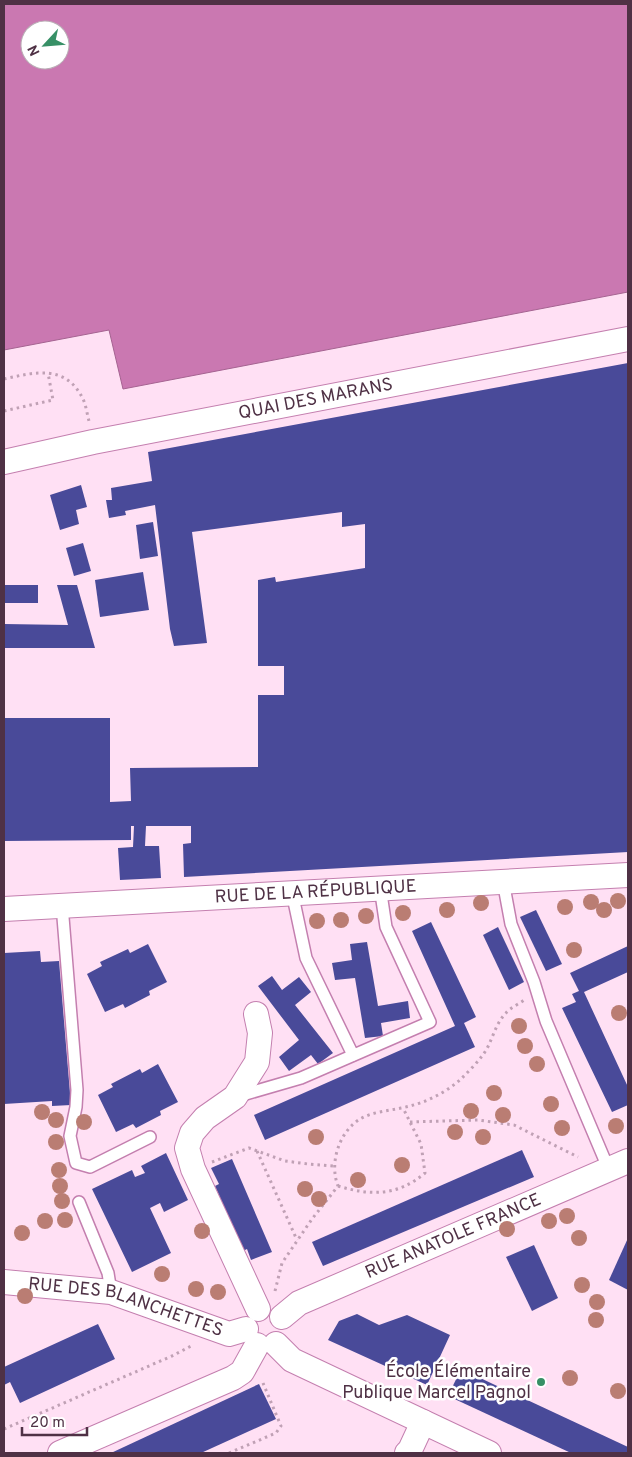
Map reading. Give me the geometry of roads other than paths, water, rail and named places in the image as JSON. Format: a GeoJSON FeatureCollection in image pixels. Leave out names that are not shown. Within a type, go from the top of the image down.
{"type":"FeatureCollection","features":[{"type":"Feature","properties":{"kind":"street","name":"QUAI DES MARANS"},"geometry":{"type":"LineString","coordinates":[[4,462],[93,442],[628,339]]}},
{"type":"Feature","properties":{"kind":"street","name":"RUE DE LA RÉPUBLIQUE"},"geometry":{"type":"LineString","coordinates":[[4,909],[380,887],[628,875]]}},
{"type":"Feature","properties":{"kind":"street"},"geometry":{"type":"LineString","coordinates":[[60,1453],[233,1378],[242,1372],[256,1345],[284,1334],[284,1322],[270,1312],[193,1169],[187,1148],[192,1133],[205,1118],[235,1097],[257,1062],[260,1033],[256,1014]]}},
{"type":"Feature","properties":{"kind":"street","name":"RUE ANATOLE FRANCE"},"geometry":{"type":"LineString","coordinates":[[270,1312],[300,1303],[532,1201],[612,1169]]}},
{"type":"Feature","properties":{"kind":"street","name":"RUE DES BLANCHETTES"},"geometry":{"type":"LineString","coordinates":[[4,1282],[110,1292],[256,1345]]}},
{"type":"Feature","properties":{"kind":"street"},"geometry":{"type":"LineString","coordinates":[[256,1345],[249,1317],[270,1312]]}},
{"type":"Feature","properties":{"kind":"street"},"geometry":{"type":"LineString","coordinates":[[256,1345],[292,1360],[489,1453]]}},
{"type":"Feature","properties":{"kind":"street"},"geometry":{"type":"LineString","coordinates":[[407,1453],[424,1422]]}},
{"type":"Feature","properties":{"kind":"lane"},"geometry":{"type":"LineString","coordinates":[[503,881],[511,924],[537,991],[546,1021],[612,1169]]}},
{"type":"Feature","properties":{"kind":"lane"},"geometry":{"type":"LineString","coordinates":[[235,1097],[301,1078],[430,1022],[386,927],[380,887]]}},
{"type":"Feature","properties":{"kind":"lane"},"geometry":{"type":"LineString","coordinates":[[292,892],[306,958],[353,1055]]}},
{"type":"Feature","properties":{"kind":"lane"},"geometry":{"type":"LineString","coordinates":[[62,905],[77,1090],[76,1107],[70,1136],[76,1163],[90,1167],[150,1137]]}},
{"type":"Feature","properties":{"kind":"lane"},"geometry":{"type":"LineString","coordinates":[[78,1202],[108,1273],[110,1292]]}},
{"type":"Feature","properties":{"kind":"place","name":"École Élémentaire Publique Marcel Pagnol"},"geometry":{"type":"Point","coordinates":[541,1382]}}]}
